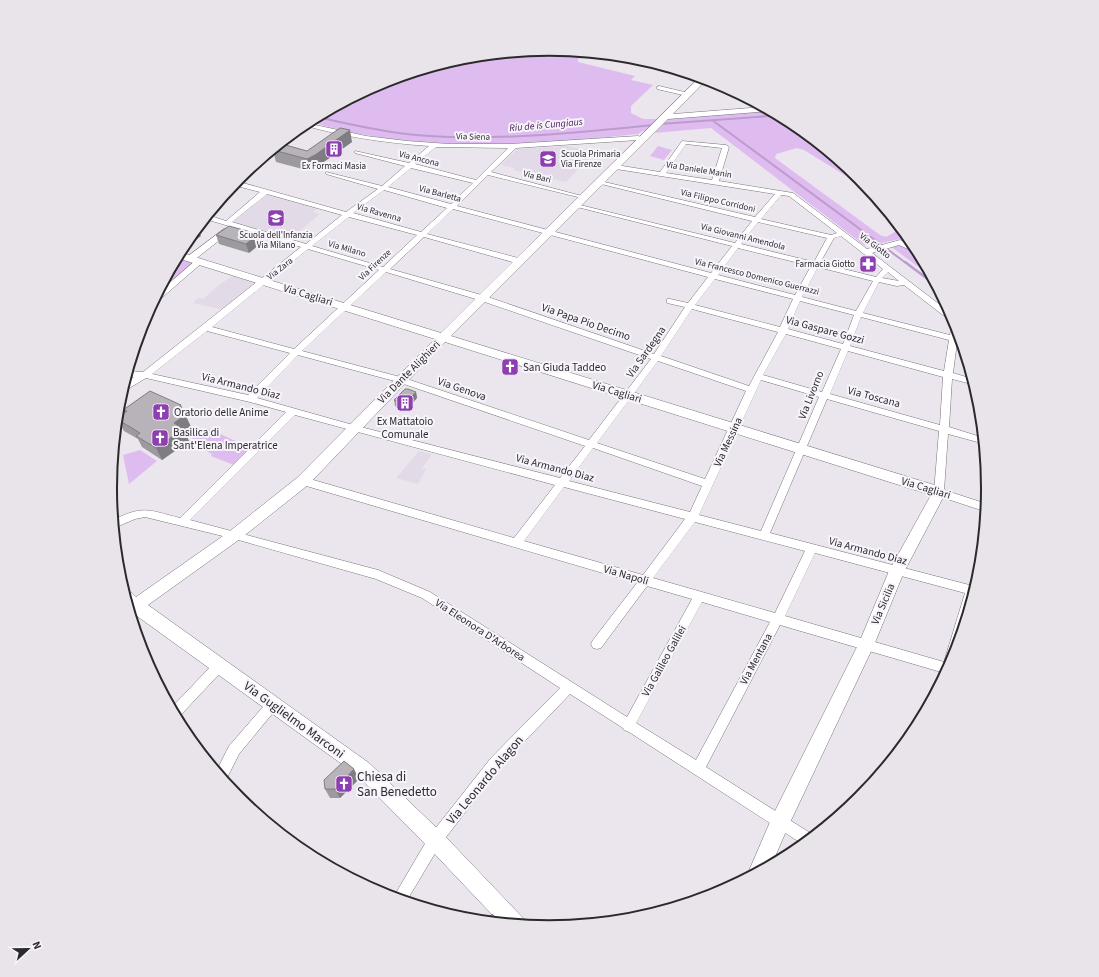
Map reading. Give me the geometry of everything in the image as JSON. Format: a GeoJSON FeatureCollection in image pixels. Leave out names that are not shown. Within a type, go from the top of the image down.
{"type":"FeatureCollection","features":[{"type":"Feature","properties":{"kind":"street","name":"Via Dante Alighieri"},"geometry":{"type":"LineString","coordinates":[[133,602],[235,535],[303,480],[482,298],[600,183],[649,131],[699,83]]}},
{"type":"Feature","properties":{"kind":"street"},"geometry":{"type":"LineString","coordinates":[[659,88],[687,94]]}},
{"type":"Feature","properties":{"kind":"street"},"geometry":{"type":"LineString","coordinates":[[663,118],[759,111]]}},
{"type":"Feature","properties":{"kind":"street","name":"Via Siena"},"geometry":{"type":"LineString","coordinates":[[313,126],[357,136],[396,142],[434,145],[514,146],[638,138],[642,139]]}},
{"type":"Feature","properties":{"kind":"street"},"geometry":{"type":"LineString","coordinates":[[662,174],[684,142],[726,147],[715,182]]}},
{"type":"Feature","properties":{"kind":"street","name":"Via Zara"},"geometry":{"type":"LineString","coordinates":[[130,384],[145,375],[264,282],[383,188],[434,145]]}},
{"type":"Feature","properties":{"kind":"street","name":"Via Firenze"},"geometry":{"type":"LineString","coordinates":[[250,399],[296,352],[346,307],[514,146]]}},
{"type":"Feature","properties":{"kind":"street","name":"Via Ancona"},"geometry":{"type":"LineString","coordinates":[[357,152],[477,182]]}},
{"type":"Feature","properties":{"kind":"street","name":"Via Daniele Manin"},"geometry":{"type":"LineString","coordinates":[[616,166],[780,192]]}},
{"type":"Feature","properties":{"kind":"street","name":"Via Barletta"},"geometry":{"type":"LineString","coordinates":[[328,173],[547,233]]}},
{"type":"Feature","properties":{"kind":"street","name":"Via Bari"},"geometry":{"type":"LineString","coordinates":[[486,173],[580,202]]}},
{"type":"Feature","properties":{"kind":"street","name":"Via Filippo Corridoni"},"geometry":{"type":"LineString","coordinates":[[600,183],[831,237]]}},
{"type":"Feature","properties":{"kind":"street","name":"Via Ravenna"},"geometry":{"type":"LineString","coordinates":[[242,185],[519,261]]}},
{"type":"Feature","properties":{"kind":"street"},"geometry":{"type":"LineString","coordinates":[[171,280],[189,258],[231,224],[265,192]]}},
{"type":"Feature","properties":{"kind":"street","name":"Via Sardegna"},"geometry":{"type":"LineString","coordinates":[[516,544],[656,358],[689,306],[714,276],[756,220],[780,192]]}},
{"type":"Feature","properties":{"kind":"street","name":"Via Giotto"},"geometry":{"type":"LineString","coordinates":[[780,192],[791,194],[944,312]]}},
{"type":"Feature","properties":{"kind":"street","name":"Via Giovanni Amendola"},"geometry":{"type":"LineString","coordinates":[[580,202],[737,246],[875,280],[897,284],[905,282]]}},
{"type":"Feature","properties":{"kind":"street","name":"Via Milano"},"geometry":{"type":"LineString","coordinates":[[211,218],[307,248],[482,298]]}},
{"type":"Feature","properties":{"kind":"street","name":"Via Francesco Domenico Guerrazzi"},"geometry":{"type":"LineString","coordinates":[[547,233],[798,297],[955,340]]}},
{"type":"Feature","properties":{"kind":"street"},"geometry":{"type":"LineString","coordinates":[[831,237],[842,234]]}},
{"type":"Feature","properties":{"kind":"street","name":"Via Messina"},"geometry":{"type":"LineString","coordinates":[[597,644],[692,518],[758,376],[798,297],[831,237]]}},
{"type":"Feature","properties":{"kind":"street"},"geometry":{"type":"LineString","coordinates":[[866,252],[904,240]]}},
{"type":"Feature","properties":{"kind":"street"},"geometry":{"type":"LineString","coordinates":[[900,242],[908,246]]}},
{"type":"Feature","properties":{"kind":"street","name":"Via Cagliari"},"geometry":{"type":"LineString","coordinates":[[189,258],[981,506]]}},
{"type":"Feature","properties":{"kind":"street","name":"Via Livorno"},"geometry":{"type":"LineString","coordinates":[[764,536],[802,450],[823,396],[846,347],[858,313],[875,280],[888,268]]}},
{"type":"Feature","properties":{"kind":"street","name":"Via Papa Pio Decimo"},"geometry":{"type":"LineString","coordinates":[[482,298],[752,390]]}},
{"type":"Feature","properties":{"kind":"street","name":"Via Gaspare Gozzi"},"geometry":{"type":"LineString","coordinates":[[670,301],[968,380]]}},
{"type":"Feature","properties":{"kind":"street","name":"Via Genova"},"geometry":{"type":"LineString","coordinates":[[205,328],[401,380],[709,484]]}},
{"type":"Feature","properties":{"kind":"street","name":"Via Sicilia"},"geometry":{"type":"LineString","coordinates":[[761,865],[780,822],[866,645],[898,571],[939,492],[948,375],[956,342]]}},
{"type":"Feature","properties":{"kind":"street","name":"Via Armando Diaz"},"geometry":{"type":"LineString","coordinates":[[133,375],[145,375],[250,399],[692,518],[970,589]]}},
{"type":"Feature","properties":{"kind":"street","name":"Via Toscana"},"geometry":{"type":"LineString","coordinates":[[758,376],[823,396],[944,428],[979,439]]}},
{"type":"Feature","properties":{"kind":"street"},"geometry":{"type":"LineString","coordinates":[[182,522],[293,411]]}},
{"type":"Feature","properties":{"kind":"street","name":"Via Napoli"},"geometry":{"type":"LineString","coordinates":[[303,480],[516,544],[700,596],[942,668]]}},
{"type":"Feature","properties":{"kind":"street","name":"Via Eleonora D'Arborea"},"geometry":{"type":"LineString","coordinates":[[119,522],[133,515],[145,513],[235,535],[378,575],[426,595],[628,726],[805,838]]}},
{"type":"Feature","properties":{"kind":"street","name":"Via Mentana"},"geometry":{"type":"LineString","coordinates":[[698,769],[777,620],[812,548]]}},
{"type":"Feature","properties":{"kind":"street","name":"Via Galileo Galilei"},"geometry":{"type":"LineString","coordinates":[[628,726],[700,596]]}},
{"type":"Feature","properties":{"kind":"street","name":"Via Guglielmo Marconi"},"geometry":{"type":"LineString","coordinates":[[134,607],[363,769],[435,840],[510,919]]}},
{"type":"Feature","properties":{"kind":"street"},"geometry":{"type":"LineString","coordinates":[[178,710],[219,666]]}},
{"type":"Feature","properties":{"kind":"street","name":"Via Leonardo Alagon"},"geometry":{"type":"LineString","coordinates":[[402,895],[435,840],[496,762],[568,687]]}},
{"type":"Feature","properties":{"kind":"street"},"geometry":{"type":"LineString","coordinates":[[223,773],[234,750],[273,704]]}},
{"type":"Feature","properties":{"kind":"shaded area"},"geometry":{"type":"Polygon","coordinates":[[[550,56],[580,57],[578,59],[578,62],[635,76],[631,80],[653,85],[631,106],[631,113],[643,119],[670,119],[760,111],[766,114],[813,145],[835,163],[851,179],[804,150],[797,148],[776,154],[775,158],[880,235],[886,237],[897,230],[902,238],[872,245],[864,245],[711,128],[654,133],[658,129],[643,131],[638,134],[557,141],[472,144],[430,143],[347,131],[318,124],[358,101],[410,79],[465,64],[493,60],[550,56]]]}},
{"type":"Feature","properties":{"kind":"shaded area","name":"Scuola Primaria Via Firenze"},"geometry":{"type":"Polygon","coordinates":[[[568,146],[595,152],[566,182],[513,170],[514,168],[501,165],[517,149],[568,146]]]}},
{"type":"Feature","properties":{"kind":"shaded area"},"geometry":{"type":"Polygon","coordinates":[[[658,146],[672,150],[664,160],[650,156],[658,146]]]}},
{"type":"Feature","properties":{"kind":"shaded area","name":"Scuola dell'Infanzia Via Milano"},"geometry":{"type":"Polygon","coordinates":[[[266,194],[318,208],[313,212],[320,214],[289,240],[288,238],[232,221],[266,194]]]}},
{"type":"Feature","properties":{"kind":"shaded area"},"geometry":{"type":"Polygon","coordinates":[[[900,245],[910,250],[923,270],[890,246],[900,245]]]}},
{"type":"Feature","properties":{"kind":"shaded area"},"geometry":{"type":"Polygon","coordinates":[[[184,258],[197,262],[168,286],[184,258]]]}},
{"type":"Feature","properties":{"kind":"shaded area"},"geometry":{"type":"Polygon","coordinates":[[[233,276],[258,284],[224,310],[193,303],[198,298],[203,299],[220,284],[233,276]]]}},
{"type":"Feature","properties":{"kind":"shaded area"},"geometry":{"type":"Polygon","coordinates":[[[207,428],[251,448],[234,465],[211,456],[212,454],[189,441],[207,428]]]}},
{"type":"Feature","properties":{"kind":"shaded area"},"geometry":{"type":"Polygon","coordinates":[[[140,450],[157,461],[129,484],[123,455],[140,450]]]}},
{"type":"Feature","properties":{"kind":"shaded area"},"geometry":{"type":"Polygon","coordinates":[[[419,451],[432,454],[422,468],[426,469],[418,484],[396,478],[419,451]]]}},
{"type":"Feature","properties":{"kind":"building"},"geometry":{"type":"Polygon","coordinates":[[[340,128],[350,130],[307,159],[278,151],[286,145],[307,151],[340,128]]]}},
{"type":"Feature","properties":{"kind":"building"},"geometry":{"type":"Polygon","coordinates":[[[229,226],[258,234],[246,244],[216,235],[229,226]]]}},
{"type":"Feature","properties":{"kind":"building"},"geometry":{"type":"Polygon","coordinates":[[[405,389],[416,392],[404,404],[394,400],[405,389]]]}},
{"type":"Feature","properties":{"kind":"building"},"geometry":{"type":"Polygon","coordinates":[[[150,391],[181,405],[175,409],[185,415],[174,423],[183,429],[156,448],[136,436],[140,433],[122,422],[124,414],[127,411],[124,409],[150,391]]]}},
{"type":"Feature","properties":{"kind":"building"},"geometry":{"type":"Polygon","coordinates":[[[344,761],[354,769],[335,789],[325,789],[324,780],[344,761]]]}},
{"type":"Feature","properties":{"kind":"waterway","name":"Riu de is Cungiaus"},"geometry":{"type":"LineString","coordinates":[[759,117],[769,116]]}},
{"type":"Feature","properties":{"kind":"waterway","name":"Riu de is Cungiaus"},"geometry":{"type":"LineString","coordinates":[[759,117],[769,116]]}},
{"type":"Feature","properties":{"kind":"waterway","name":"Riu de is Cungiaus"},"geometry":{"type":"LineString","coordinates":[[712,120],[759,117]]}},
{"type":"Feature","properties":{"kind":"waterway","name":"Riu de is Cungiaus"},"geometry":{"type":"LineString","coordinates":[[325,119],[391,132],[446,137],[506,137],[655,125]]}},
{"type":"Feature","properties":{"kind":"waterway","name":"Riu de is Cungiaus"},"geometry":{"type":"LineString","coordinates":[[660,124],[712,120]]}},
{"type":"Feature","properties":{"kind":"waterway"},"geometry":{"type":"LineString","coordinates":[[712,120],[906,263]]}},
{"type":"Feature","properties":{"kind":"waterway"},"geometry":{"type":"LineString","coordinates":[[905,262],[928,279]]}},
{"type":"Feature","properties":{"kind":"place","name":"Ex Formaci Masia"},"geometry":{"type":"Point","coordinates":[334,149]}},
{"type":"Feature","properties":{"kind":"place","name":"Scuola Primaria Via Firenze"},"geometry":{"type":"Point","coordinates":[548,159]}},
{"type":"Feature","properties":{"kind":"place","name":"Scuola dell'Infanzia Via Milano"},"geometry":{"type":"Point","coordinates":[276,218]}},
{"type":"Feature","properties":{"kind":"place","name":"Farmacia Giotto"},"geometry":{"type":"Point","coordinates":[868,264]}},
{"type":"Feature","properties":{"kind":"place","name":"San Giuda Taddeo"},"geometry":{"type":"Point","coordinates":[510,367]}},
{"type":"Feature","properties":{"kind":"place","name":"Ex Mattatoio Comunale"},"geometry":{"type":"Point","coordinates":[405,403]}},
{"type":"Feature","properties":{"kind":"place","name":"Oratorio delle Anime"},"geometry":{"type":"Point","coordinates":[161,412]}},
{"type":"Feature","properties":{"kind":"place","name":"Basilica di Sant'Elena Imperatrice"},"geometry":{"type":"Point","coordinates":[160,438]}},
{"type":"Feature","properties":{"kind":"place","name":"Chiesa di San Benedetto"},"geometry":{"type":"Point","coordinates":[344,784]}}]}
